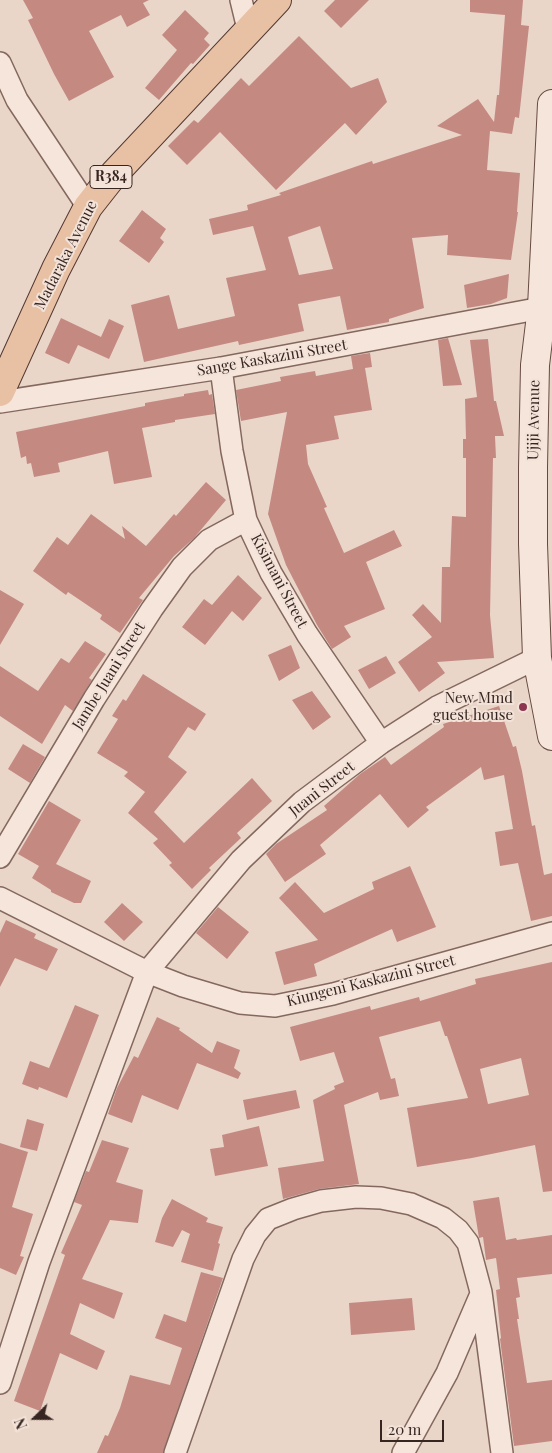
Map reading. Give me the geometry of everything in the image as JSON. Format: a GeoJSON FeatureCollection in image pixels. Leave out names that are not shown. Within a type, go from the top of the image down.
{"type":"FeatureCollection","features":[{"type":"Feature","properties":{"kind":"main road","name":"Madaraka Avenue"},"geometry":{"type":"LineString","coordinates":[[0,392],[56,269],[88,207],[114,174],[277,0]]}},
{"type":"Feature","properties":{"kind":"main road","name":"Ujiji Avenue"},"geometry":{"type":"LineString","coordinates":[[552,104],[547,306],[535,365],[533,458],[533,544],[537,658],[552,736]]}},
{"type":"Feature","properties":{"kind":"street"},"geometry":{"type":"LineString","coordinates":[[241,0],[248,29]]}},
{"type":"Feature","properties":{"kind":"street"},"geometry":{"type":"LineString","coordinates":[[0,63],[17,100],[88,207]]}},
{"type":"Feature","properties":{"kind":"street","name":"Sange Kaskazini Street"},"geometry":{"type":"LineString","coordinates":[[0,402],[221,368],[547,306]]}},
{"type":"Feature","properties":{"kind":"street","name":"Kisimani Street"},"geometry":{"type":"LineString","coordinates":[[221,368],[232,451],[246,520],[271,573],[307,634],[381,743]]}},
{"type":"Feature","properties":{"kind":"street","name":"Jambe Juani Street"},"geometry":{"type":"LineString","coordinates":[[0,857],[94,699],[177,574],[209,540],[246,520]]}},
{"type":"Feature","properties":{"kind":"street","name":"Juani Street"},"geometry":{"type":"LineString","coordinates":[[0,1383],[39,1262],[147,972],[241,860],[302,802],[381,743],[437,707],[537,658]]}},
{"type":"Feature","properties":{"kind":"street","name":"Kiungeni Kaskazini Street"},"geometry":{"type":"LineString","coordinates":[[0,898],[147,972],[183,986],[240,1003],[275,1006],[333,994],[552,932]]}},
{"type":"Feature","properties":{"kind":"street"},"geometry":{"type":"LineString","coordinates":[[176,1453],[243,1259],[255,1236],[268,1220],[293,1209],[322,1201],[356,1197],[381,1198],[411,1204],[443,1218],[458,1230],[468,1243],[481,1292],[502,1453]]}},
{"type":"Feature","properties":{"kind":"street"},"geometry":{"type":"LineString","coordinates":[[403,1453],[447,1373],[481,1292]]}},
{"type":"Feature","properties":{"kind":"building"},"geometry":{"type":"Polygon","coordinates":[[[23,0],[149,0],[143,3],[150,15],[127,27],[121,15],[89,31],[114,77],[69,101],[28,20],[33,18],[23,0]]]}},
{"type":"Feature","properties":{"kind":"building"},"geometry":{"type":"Polygon","coordinates":[[[335,0],[369,0],[341,28],[324,11],[335,0]]]}},
{"type":"Feature","properties":{"kind":"building"},"geometry":{"type":"Polygon","coordinates":[[[470,0],[523,0],[521,25],[529,26],[519,118],[515,117],[512,134],[490,131],[487,170],[520,173],[518,212],[511,260],[447,255],[448,235],[412,238],[424,308],[389,319],[389,322],[347,330],[340,296],[298,304],[304,331],[239,345],[238,341],[144,362],[131,305],[169,295],[178,329],[235,316],[226,278],[266,270],[253,226],[213,235],[209,219],[248,210],[247,205],[281,195],[279,193],[372,161],[373,164],[462,135],[437,126],[478,99],[494,122],[497,95],[499,95],[505,15],[470,12],[470,0]],[[320,226],[288,237],[299,275],[333,269],[320,226]]]}},
{"type":"Feature","properties":{"kind":"building"},"geometry":{"type":"Polygon","coordinates":[[[185,10],[209,33],[204,39],[210,45],[193,64],[191,63],[159,100],[145,88],[177,50],[162,35],[185,10]]]}},
{"type":"Feature","properties":{"kind":"building"},"geometry":{"type":"Polygon","coordinates":[[[299,36],[351,88],[378,78],[387,102],[356,135],[345,123],[276,190],[220,132],[187,165],[168,146],[194,120],[198,123],[241,78],[249,86],[299,36]]]}},
{"type":"Feature","properties":{"kind":"building"},"geometry":{"type":"Polygon","coordinates":[[[142,210],[166,229],[160,238],[164,242],[149,263],[119,241],[142,210]]]}},
{"type":"Feature","properties":{"kind":"building"},"geometry":{"type":"Polygon","coordinates":[[[509,274],[507,298],[491,304],[467,308],[464,285],[509,274]]]}},
{"type":"Feature","properties":{"kind":"building"},"geometry":{"type":"Polygon","coordinates":[[[61,318],[101,337],[109,319],[124,326],[109,359],[78,345],[69,364],[45,353],[61,318]]]}},
{"type":"Feature","properties":{"kind":"building"},"geometry":{"type":"Polygon","coordinates":[[[448,338],[462,385],[443,386],[438,340],[448,338]]]}},
{"type":"Feature","properties":{"kind":"building"},"geometry":{"type":"Polygon","coordinates":[[[488,339],[494,401],[496,401],[504,436],[495,436],[496,458],[493,458],[490,615],[494,658],[437,662],[445,673],[419,692],[398,662],[432,637],[412,615],[423,604],[441,623],[442,567],[450,567],[452,516],[466,517],[466,458],[463,458],[463,439],[466,439],[465,399],[477,397],[470,340],[488,339]]]}},
{"type":"Feature","properties":{"kind":"building"},"geometry":{"type":"Polygon","coordinates":[[[370,353],[372,367],[365,368],[372,410],[334,416],[339,439],[306,445],[308,464],[327,507],[324,508],[344,553],[394,530],[402,546],[366,562],[385,609],[344,626],[351,637],[332,649],[317,625],[286,565],[268,514],[287,412],[241,421],[236,390],[281,381],[280,377],[315,371],[316,376],[353,369],[351,356],[370,353]]]}},
{"type":"Feature","properties":{"kind":"building"},"geometry":{"type":"Polygon","coordinates":[[[208,390],[209,395],[212,394],[215,414],[175,420],[175,422],[142,428],[152,477],[114,484],[108,451],[58,463],[60,472],[34,477],[31,463],[27,464],[26,456],[21,458],[16,432],[145,406],[145,403],[208,390]]]}},
{"type":"Feature","properties":{"kind":"building"},"geometry":{"type":"Polygon","coordinates":[[[206,482],[226,500],[194,538],[174,556],[139,598],[143,600],[120,633],[100,619],[102,615],[68,592],[66,595],[33,571],[57,537],[68,545],[91,514],[125,539],[122,526],[146,546],[206,482]]]}},
{"type":"Feature","properties":{"kind":"building"},"geometry":{"type":"Polygon","coordinates":[[[238,575],[262,598],[243,621],[232,611],[205,645],[182,627],[204,599],[212,605],[238,575]]]}},
{"type":"Feature","properties":{"kind":"building"},"geometry":{"type":"Polygon","coordinates":[[[0,590],[24,604],[0,645],[0,590]]]}},
{"type":"Feature","properties":{"kind":"building"},"geometry":{"type":"Polygon","coordinates":[[[85,641],[106,654],[89,678],[92,680],[73,711],[65,705],[42,744],[0,716],[0,666],[38,691],[61,658],[69,663],[85,641]]]}},
{"type":"Feature","properties":{"kind":"building"},"geometry":{"type":"Polygon","coordinates":[[[291,645],[300,668],[279,681],[268,655],[291,645]]]}},
{"type":"Feature","properties":{"kind":"building"},"geometry":{"type":"Polygon","coordinates":[[[386,656],[396,673],[369,689],[358,670],[386,656]]]}},
{"type":"Feature","properties":{"kind":"building"},"geometry":{"type":"Polygon","coordinates":[[[143,674],[206,714],[195,731],[188,727],[168,757],[187,772],[154,812],[184,843],[252,778],[272,801],[237,833],[241,838],[209,868],[211,870],[192,889],[169,865],[172,863],[153,843],[158,839],[128,813],[145,792],[124,776],[128,772],[97,753],[118,719],[112,716],[123,699],[126,701],[143,674]]]}},
{"type":"Feature","properties":{"kind":"building"},"geometry":{"type":"Polygon","coordinates":[[[312,691],[331,717],[313,730],[292,700],[312,691]]]}},
{"type":"Feature","properties":{"kind":"building"},"geometry":{"type":"Polygon","coordinates":[[[499,706],[513,747],[516,746],[532,826],[535,825],[544,875],[552,873],[552,916],[531,921],[518,863],[500,866],[495,832],[513,829],[504,775],[484,780],[481,767],[426,807],[429,810],[408,828],[380,794],[320,845],[326,854],[285,882],[266,854],[276,844],[327,810],[324,806],[360,774],[385,757],[391,765],[444,727],[443,724],[499,706]]]}},
{"type":"Feature","properties":{"kind":"building"},"geometry":{"type":"Polygon","coordinates":[[[23,744],[45,757],[30,783],[8,769],[23,744]]]}},
{"type":"Feature","properties":{"kind":"building"},"geometry":{"type":"Polygon","coordinates":[[[49,801],[81,820],[56,864],[91,881],[81,903],[74,903],[51,892],[51,890],[32,878],[39,866],[18,854],[49,801]]]}},
{"type":"Feature","properties":{"kind":"building"},"geometry":{"type":"Polygon","coordinates":[[[410,866],[436,927],[397,942],[392,929],[314,964],[317,976],[284,985],[275,952],[318,940],[279,898],[295,882],[324,913],[374,889],[372,882],[410,866]]]}},
{"type":"Feature","properties":{"kind":"building"},"geometry":{"type":"Polygon","coordinates":[[[122,903],[143,922],[124,941],[104,922],[122,903]]]}},
{"type":"Feature","properties":{"kind":"building"},"geometry":{"type":"Polygon","coordinates":[[[218,907],[249,932],[227,959],[196,933],[218,907]]]}},
{"type":"Feature","properties":{"kind":"building"},"geometry":{"type":"Polygon","coordinates":[[[6,920],[36,934],[34,938],[58,949],[47,971],[15,958],[0,987],[0,933],[6,920]]]}},
{"type":"Feature","properties":{"kind":"building"},"geometry":{"type":"Polygon","coordinates":[[[552,962],[552,1191],[543,1192],[535,1145],[417,1167],[407,1108],[468,1098],[440,1021],[379,1037],[391,1079],[395,1078],[399,1096],[380,1100],[378,1092],[344,1105],[359,1184],[319,1189],[283,1199],[278,1168],[324,1161],[313,1100],[335,1089],[334,1086],[344,1082],[334,1052],[300,1061],[290,1027],[370,1006],[371,1010],[419,997],[420,1001],[476,984],[475,979],[552,962]],[[521,1058],[480,1069],[488,1104],[529,1095],[521,1058]]]}},
{"type":"Feature","properties":{"kind":"building"},"geometry":{"type":"Polygon","coordinates":[[[75,1005],[99,1015],[67,1098],[39,1087],[38,1090],[22,1084],[30,1061],[49,1068],[75,1005]]]}},
{"type":"Feature","properties":{"kind":"building"},"geometry":{"type":"Polygon","coordinates":[[[157,1017],[180,1028],[179,1030],[212,1053],[217,1041],[240,1050],[234,1068],[241,1073],[238,1079],[197,1063],[178,1110],[142,1095],[132,1123],[108,1114],[117,1088],[134,1056],[138,1058],[157,1017]]]}},
{"type":"Feature","properties":{"kind":"building"},"geometry":{"type":"Polygon","coordinates":[[[296,1090],[300,1108],[247,1120],[243,1100],[296,1090]]]}},
{"type":"Feature","properties":{"kind":"building"},"geometry":{"type":"Polygon","coordinates":[[[27,1119],[44,1124],[37,1151],[20,1147],[27,1119]]]}},
{"type":"Feature","properties":{"kind":"building"},"geometry":{"type":"Polygon","coordinates":[[[259,1126],[268,1166],[215,1176],[210,1149],[224,1147],[222,1135],[259,1126]]]}},
{"type":"Feature","properties":{"kind":"building"},"geometry":{"type":"Polygon","coordinates":[[[102,1140],[129,1148],[116,1182],[143,1190],[138,1223],[110,1220],[82,1279],[123,1293],[114,1319],[80,1303],[70,1334],[105,1351],[97,1370],[60,1353],[40,1411],[14,1401],[65,1255],[61,1253],[82,1205],[74,1202],[86,1171],[89,1172],[102,1140]]]}},
{"type":"Feature","properties":{"kind":"building"},"geometry":{"type":"Polygon","coordinates":[[[0,1143],[28,1152],[12,1207],[33,1214],[20,1256],[24,1257],[16,1275],[0,1268],[0,1143]]]}},
{"type":"Feature","properties":{"kind":"building"},"geometry":{"type":"Polygon","coordinates":[[[499,1197],[506,1240],[552,1235],[552,1274],[517,1278],[520,1297],[516,1298],[519,1319],[517,1319],[527,1383],[552,1380],[552,1441],[514,1446],[500,1339],[496,1290],[500,1289],[496,1258],[486,1260],[483,1237],[479,1238],[473,1201],[499,1197]]]}},
{"type":"Feature","properties":{"kind":"building"},"geometry":{"type":"Polygon","coordinates":[[[172,1199],[208,1218],[206,1222],[223,1227],[213,1271],[181,1262],[190,1234],[182,1230],[173,1247],[155,1242],[162,1218],[172,1199]]]}},
{"type":"Feature","properties":{"kind":"building"},"geometry":{"type":"Polygon","coordinates":[[[201,1272],[223,1278],[163,1453],[97,1453],[105,1435],[108,1436],[120,1408],[130,1375],[170,1385],[182,1348],[155,1338],[164,1314],[186,1322],[201,1272]]]}},
{"type":"Feature","properties":{"kind":"building"},"geometry":{"type":"Polygon","coordinates":[[[412,1298],[415,1330],[351,1335],[349,1303],[412,1298]]]}},
{"type":"Feature","properties":{"kind":"place","name":"New Mmd guest house"},"geometry":{"type":"Point","coordinates":[523,707]}}]}
